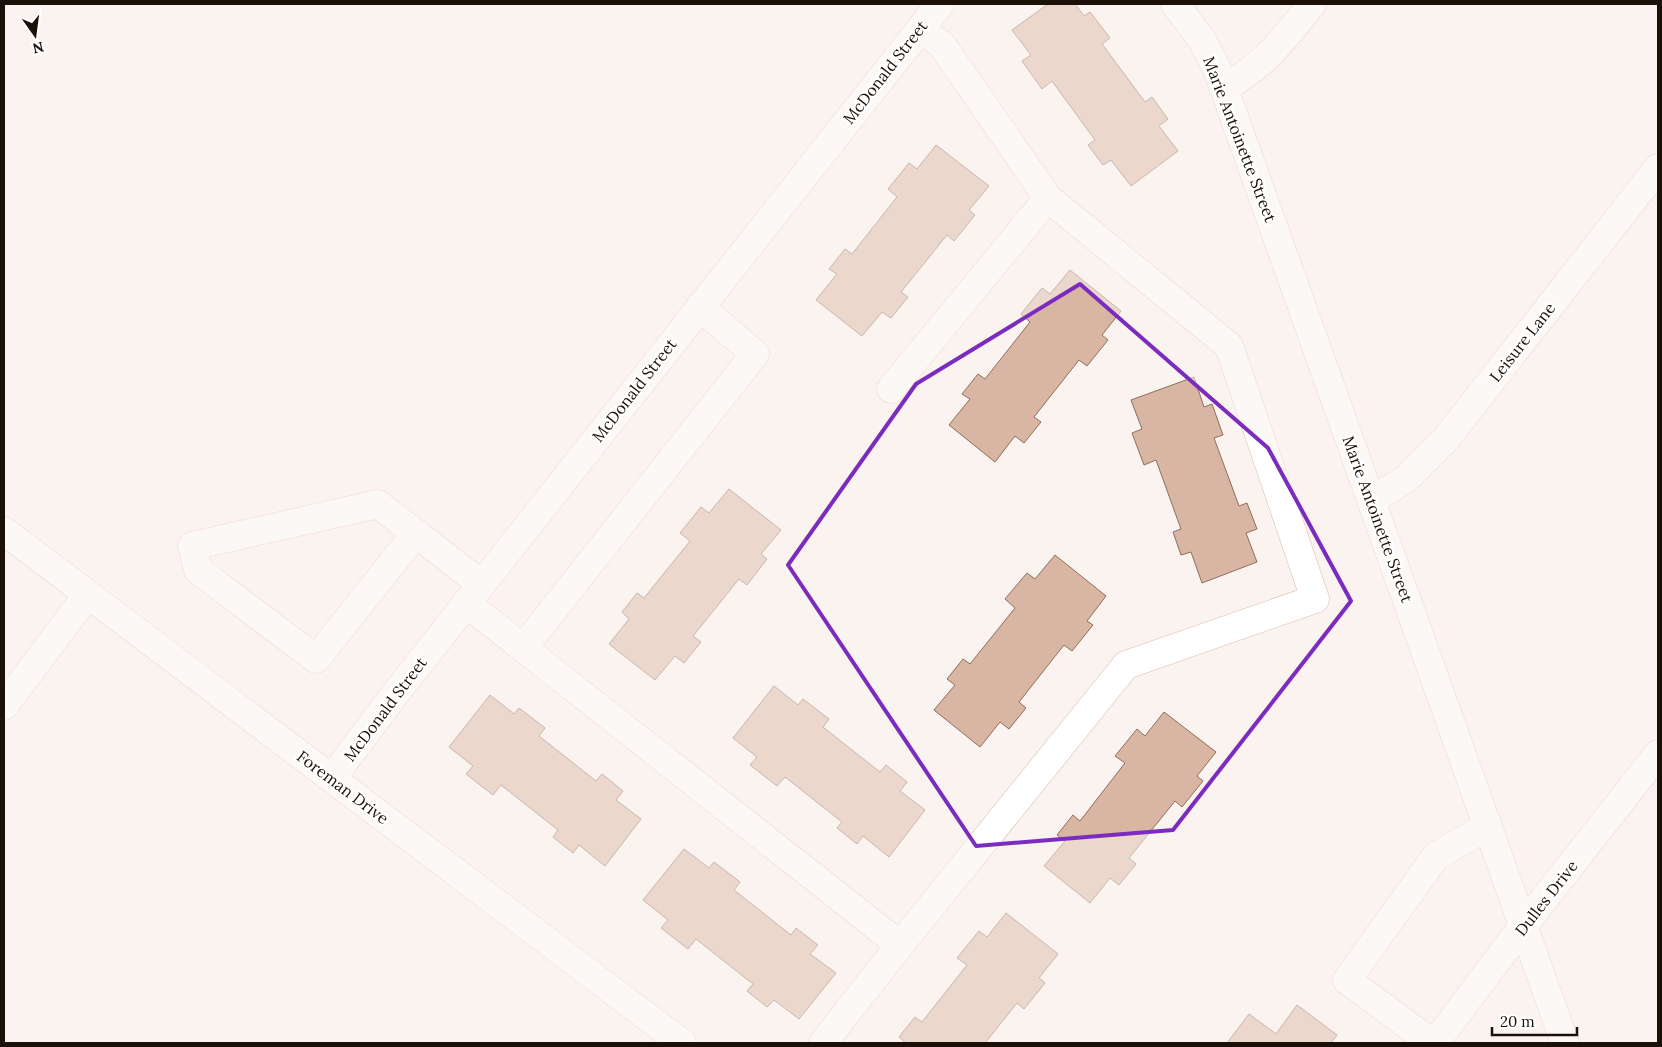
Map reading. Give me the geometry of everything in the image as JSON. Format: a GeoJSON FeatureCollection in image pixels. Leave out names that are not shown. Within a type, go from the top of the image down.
{"type":"FeatureCollection","features":[{"type":"Feature","properties":{"kind":"street","name":"McDonald Street"},"geometry":{"type":"LineString","coordinates":[[332,778],[394,694],[940,4]]}},
{"type":"Feature","properties":{"kind":"street","name":"Marie Antoinette Street"},"geometry":{"type":"LineString","coordinates":[[1175,4],[1202,40],[1224,88],[1565,1043]]}},
{"type":"Feature","properties":{"kind":"street"},"geometry":{"type":"LineString","coordinates":[[1224,88],[1260,65],[1274,51],[1312,4]]}},
{"type":"Feature","properties":{"kind":"street"},"geometry":{"type":"LineString","coordinates":[[823,1043],[1126,665],[1315,600],[1229,346],[1048,198],[942,45],[920,29]]}},
{"type":"Feature","properties":{"kind":"street","name":"Leisure Lane"},"geometry":{"type":"LineString","coordinates":[[1372,500],[1406,479],[1444,440],[1658,168]]}},
{"type":"Feature","properties":{"kind":"street"},"geometry":{"type":"LineString","coordinates":[[891,389],[1048,198]]}},
{"type":"Feature","properties":{"kind":"street"},"geometry":{"type":"LineString","coordinates":[[523,648],[755,354],[700,307]]}},
{"type":"Feature","properties":{"kind":"street"},"geometry":{"type":"LineString","coordinates":[[416,533],[316,659],[198,570],[192,546],[378,504],[416,533],[523,648],[900,945]]}},
{"type":"Feature","properties":{"kind":"street","name":"Foreman Drive"},"geometry":{"type":"LineString","coordinates":[[4,531],[682,1043]]}},
{"type":"Feature","properties":{"kind":"street"},"geometry":{"type":"LineString","coordinates":[[4,706],[88,594]]}},
{"type":"Feature","properties":{"kind":"street","name":"Dulles Drive"},"geometry":{"type":"LineString","coordinates":[[1436,1043],[1523,926],[1658,754]]}},
{"type":"Feature","properties":{"kind":"street"},"geometry":{"type":"LineString","coordinates":[[1432,1043],[1347,980],[1436,856],[1488,826]]}},
{"type":"Feature","properties":{"kind":"highlighted area"},"geometry":{"type":"Polygon","coordinates":[[[1080,284],[1268,448],[1351,601],[1173,830],[976,846],[788,565],[916,384],[1080,284]]]}},
{"type":"Feature","properties":{"kind":"building"},"geometry":{"type":"Polygon","coordinates":[[[1048,4],[1075,4],[1084,16],[1090,12],[1110,38],[1102,44],[1145,102],[1152,97],[1168,119],[1159,126],[1178,151],[1131,186],[1111,160],[1103,165],[1088,145],[1095,140],[1052,81],[1042,89],[1022,61],[1031,55],[1012,30],[1048,4]]]}},
{"type":"Feature","properties":{"kind":"building"},"geometry":{"type":"Polygon","coordinates":[[[936,145],[989,186],[969,210],[975,215],[954,241],[947,235],[901,292],[908,297],[891,318],[882,312],[862,336],[816,300],[837,274],[829,269],[845,249],[852,254],[897,197],[888,189],[909,163],[917,169],[936,145]]]}},
{"type":"Feature","properties":{"kind":"building"},"geometry":{"type":"Polygon","coordinates":[[[1070,270],[1121,311],[1102,335],[1108,340],[1087,366],[1079,360],[1034,417],[1041,422],[1024,443],[1015,436],[995,462],[949,425],[970,399],[962,394],[978,374],[985,379],[1030,322],[1021,314],[1042,288],[1050,294],[1070,270]]]}},
{"type":"Feature","properties":{"kind":"building"},"geometry":{"type":"Polygon","coordinates":[[[1194,377],[1204,407],[1212,404],[1223,435],[1214,438],[1239,506],[1247,503],[1257,529],[1246,533],[1257,562],[1202,583],[1191,552],[1181,555],[1173,532],[1181,529],[1156,460],[1144,465],[1132,433],[1142,429],[1131,400],[1194,377]]]}},
{"type":"Feature","properties":{"kind":"building"},"geometry":{"type":"Polygon","coordinates":[[[729,489],[781,530],[761,554],[767,559],[747,585],[739,579],[693,636],[701,642],[684,663],[675,656],[655,680],[609,644],[629,619],[622,612],[637,593],[644,598],[690,541],[680,533],[701,507],[709,513],[729,489]]]}},
{"type":"Feature","properties":{"kind":"building"},"geometry":{"type":"Polygon","coordinates":[[[1055,555],[1106,596],[1087,621],[1093,625],[1072,651],[1064,645],[1019,702],[1026,708],[1009,729],[1000,722],[980,747],[934,710],[955,685],[947,679],[963,659],[970,664],[1015,608],[1005,599],[1027,573],[1035,579],[1055,555]]]}},
{"type":"Feature","properties":{"kind":"building"},"geometry":{"type":"Polygon","coordinates":[[[774,686],[798,705],[803,699],[829,719],[823,727],[880,772],[886,765],[907,782],[900,791],[925,810],[889,857],[863,836],[857,844],[837,828],[842,822],[785,777],[777,786],[750,765],[757,757],[733,738],[774,686]]]}},
{"type":"Feature","properties":{"kind":"building"},"geometry":{"type":"Polygon","coordinates":[[[490,695],[514,714],[519,708],[545,728],[539,736],[596,781],[602,774],[623,791],[616,800],[641,819],[605,866],[579,845],[573,853],[553,837],[558,830],[501,785],[493,795],[466,774],[473,766],[449,747],[490,695]]]}},
{"type":"Feature","properties":{"kind":"building"},"geometry":{"type":"Polygon","coordinates":[[[1164,712],[1216,752],[1197,776],[1203,781],[1182,807],[1175,801],[1129,858],[1136,864],[1119,885],[1110,878],[1090,903],[1044,866],[1065,841],[1057,835],[1073,815],[1080,821],[1125,763],[1115,756],[1137,729],[1145,736],[1164,712]]]}},
{"type":"Feature","properties":{"kind":"building"},"geometry":{"type":"Polygon","coordinates":[[[684,849],[709,868],[714,862],[740,882],[734,890],[791,935],[796,928],[818,945],[810,954],[836,973],[799,1019],[774,1000],[767,1007],[747,991],[753,984],[696,939],[688,949],[661,928],[668,920],[643,900],[684,849]]]}},
{"type":"Feature","properties":{"kind":"building"},"geometry":{"type":"Polygon","coordinates":[[[1006,913],[1058,954],[1039,978],[1045,983],[1024,1009],[1017,1003],[985,1043],[906,1043],[899,1037],[915,1017],[922,1022],[967,965],[957,958],[979,931],[987,937],[1006,913]]]}},
{"type":"Feature","properties":{"kind":"building"},"geometry":{"type":"Polygon","coordinates":[[[1297,1005],[1337,1035],[1331,1043],[1227,1043],[1249,1014],[1276,1034],[1297,1005]]]}}]}
